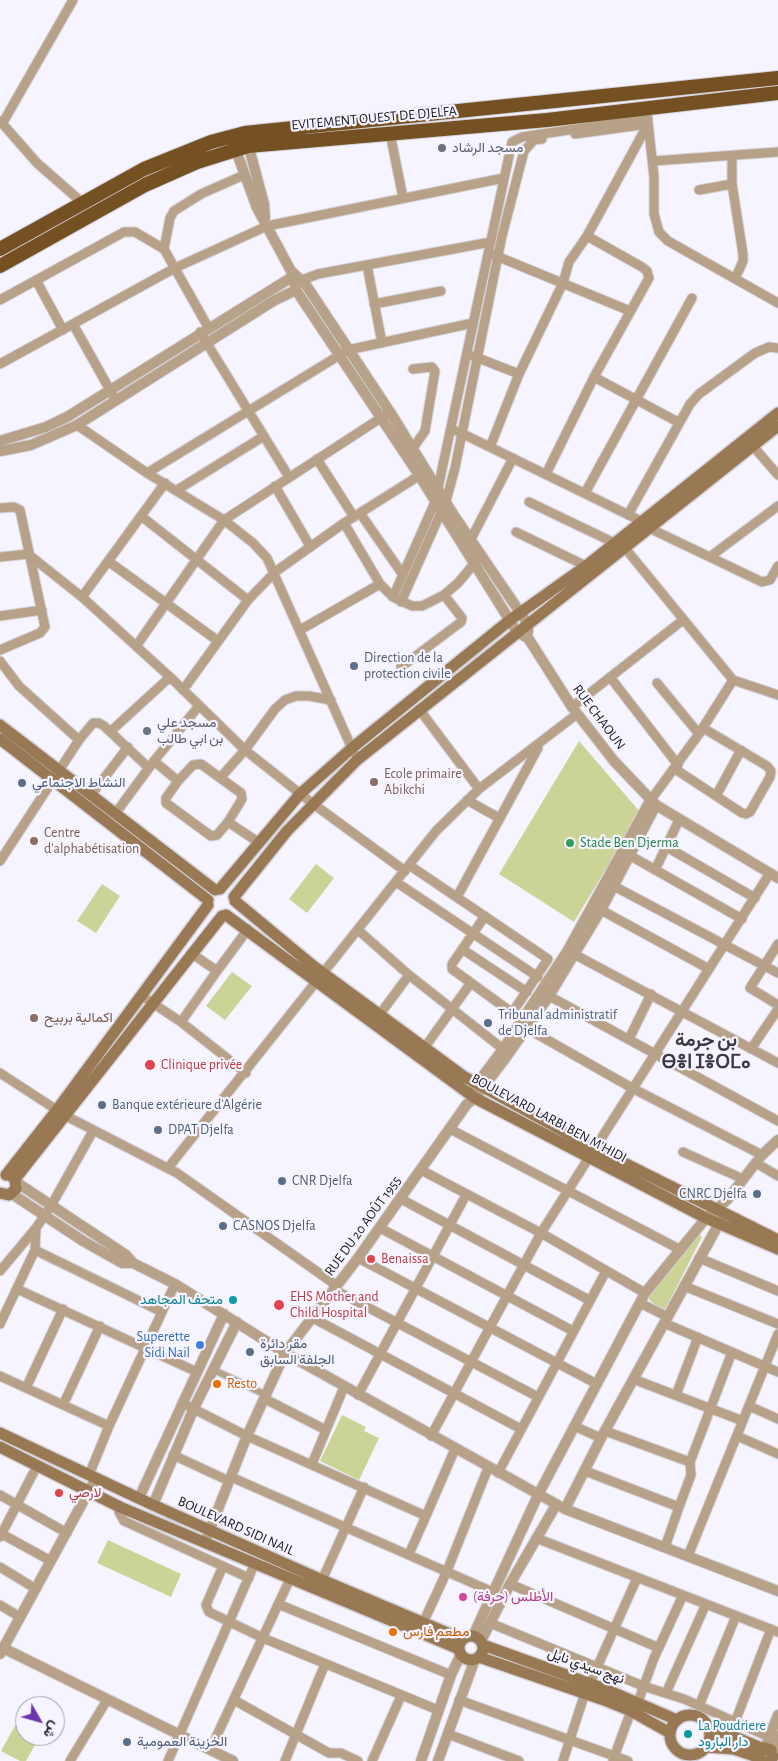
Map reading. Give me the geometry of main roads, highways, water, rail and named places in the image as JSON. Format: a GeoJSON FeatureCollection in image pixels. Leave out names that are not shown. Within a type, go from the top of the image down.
{"type":"FeatureCollection","features":[{"type":"Feature","properties":{"kind":"highway"},"geometry":{"type":"LineString","coordinates":[[0,249],[83,201],[174,156],[240,141],[778,78]]}},
{"type":"Feature","properties":{"kind":"highway","name":"EVITEMENT OUEST DE DJELFA"},"geometry":{"type":"LineString","coordinates":[[0,266],[91,214],[175,171],[240,141],[390,133],[547,120],[648,117],[778,93]]}},
{"type":"Feature","properties":{"kind":"main road"},"geometry":{"type":"LineString","coordinates":[[4,1197],[16,1188],[7,1177],[153,1004],[191,953],[224,915],[232,910],[234,899],[312,803],[357,760],[528,624],[778,413]]}},
{"type":"Feature","properties":{"kind":"main road"},"geometry":{"type":"LineString","coordinates":[[645,524],[778,426]]}},
{"type":"Feature","properties":{"kind":"main road"},"geometry":{"type":"LineString","coordinates":[[62,1113],[218,889],[300,794],[352,748],[510,620],[586,566],[620,545]]}},
{"type":"Feature","properties":{"kind":"main road"},"geometry":{"type":"LineString","coordinates":[[0,725],[115,814],[218,889],[228,891],[234,899],[321,977],[380,1014],[480,1086],[592,1152],[778,1249]]}},
{"type":"Feature","properties":{"kind":"main road"},"geometry":{"type":"LineString","coordinates":[[0,739],[208,903],[211,912],[224,915]]}},
{"type":"Feature","properties":{"kind":"main road","name":"BOULEVARD LARBI BEN M'HIDI"},"geometry":{"type":"LineString","coordinates":[[224,915],[321,977],[471,1098],[592,1152]]}},
{"type":"Feature","properties":{"kind":"main road"},"geometry":{"type":"LineString","coordinates":[[716,1216],[778,1240]]}},
{"type":"Feature","properties":{"kind":"main road","name":"BOULEVARD SIDI NAIL"},"geometry":{"type":"LineString","coordinates":[[0,1433],[153,1505],[470,1644]]}},
{"type":"Feature","properties":{"kind":"main road","name":"BOULEVARD SIDI NAIL"},"geometry":{"type":"LineString","coordinates":[[0,1447],[120,1507],[290,1579],[470,1644]]}},
{"type":"Feature","properties":{"kind":"main road"},"geometry":{"type":"LineString","coordinates":[[470,1644],[483,1652],[477,1658]]}},
{"type":"Feature","properties":{"kind":"main road","name":"نهج سيدي نايل"},"geometry":{"type":"LineString","coordinates":[[587,1688],[477,1658],[469,1660],[470,1644],[587,1688],[634,1706],[677,1720]]}},
{"type":"Feature","properties":{"kind":"main road","name":"نهج سيدي نايل"},"geometry":{"type":"LineString","coordinates":[[634,1706],[670,1733]]}},
{"type":"Feature","properties":{"kind":"main road"},"geometry":{"type":"LineString","coordinates":[[690,1715],[696,1716],[707,1724],[710,1730],[706,1747],[696,1754],[683,1753],[673,1745],[670,1733],[677,1720],[690,1715]]}},
{"type":"Feature","properties":{"kind":"main road"},"geometry":{"type":"LineString","coordinates":[[710,1730],[728,1734],[768,1754]]}},
{"type":"Feature","properties":{"kind":"main road"},"geometry":{"type":"LineString","coordinates":[[706,1747],[768,1754]]}},
{"type":"Feature","properties":{"kind":"place","name":"مسجد الرشاد"},"geometry":{"type":"Point","coordinates":[442,148]}},
{"type":"Feature","properties":{"kind":"place","name":"Direction de la protection civile"},"geometry":{"type":"Point","coordinates":[354,666]}},
{"type":"Feature","properties":{"kind":"place","name":"مسجد علي بن ابي طالب"},"geometry":{"type":"Point","coordinates":[147,731]}},
{"type":"Feature","properties":{"kind":"place","name":"Ecole primaire Abikchi"},"geometry":{"type":"Point","coordinates":[374,782]}},
{"type":"Feature","properties":{"kind":"place","name":"النشاط الاجنماعي"},"geometry":{"type":"Point","coordinates":[22,783]}},
{"type":"Feature","properties":{"kind":"place","name":"Centre d'alphabétisation"},"geometry":{"type":"Point","coordinates":[34,841]}},
{"type":"Feature","properties":{"kind":"place","name":"Stade Ben Djerma"},"geometry":{"type":"Point","coordinates":[570,843]}},
{"type":"Feature","properties":{"kind":"place","name":"اكمالية بربيح"},"geometry":{"type":"Point","coordinates":[34,1018]}},
{"type":"Feature","properties":{"kind":"place","name":"Tribunal administratif de Djelfa"},"geometry":{"type":"Point","coordinates":[488,1023]}},
{"type":"Feature","properties":{"kind":"place","name":"Clinique privée"},"geometry":{"type":"Point","coordinates":[150,1065]}},
{"type":"Feature","properties":{"kind":"place","name":"Banque extérieure d'Algérie"},"geometry":{"type":"Point","coordinates":[102,1105]}},
{"type":"Feature","properties":{"kind":"place","name":"DPAT Djelfa"},"geometry":{"type":"Point","coordinates":[158,1130]}},
{"type":"Feature","properties":{"kind":"place","name":"CNR Djelfa"},"geometry":{"type":"Point","coordinates":[282,1181]}},
{"type":"Feature","properties":{"kind":"place","name":"CNRC Djelfa"},"geometry":{"type":"Point","coordinates":[757,1194]}},
{"type":"Feature","properties":{"kind":"place","name":"CASNOS Djelfa"},"geometry":{"type":"Point","coordinates":[223,1226]}},
{"type":"Feature","properties":{"kind":"place","name":"Benaissa"},"geometry":{"type":"Point","coordinates":[371,1259]}},
{"type":"Feature","properties":{"kind":"place","name":"متحف المجاهد"},"geometry":{"type":"Point","coordinates":[233,1300]}},
{"type":"Feature","properties":{"kind":"place","name":"EHS Mother and Child Hospital"},"geometry":{"type":"Point","coordinates":[279,1305]}},
{"type":"Feature","properties":{"kind":"place","name":"Superette Sidi Nail"},"geometry":{"type":"Point","coordinates":[200,1345]}},
{"type":"Feature","properties":{"kind":"place","name":"مقر دائرة الجلفة السابق"},"geometry":{"type":"Point","coordinates":[250,1352]}},
{"type":"Feature","properties":{"kind":"place","name":"Resto"},"geometry":{"type":"Point","coordinates":[217,1384]}},
{"type":"Feature","properties":{"kind":"place","name":"لارصي"},"geometry":{"type":"Point","coordinates":[59,1493]}},
{"type":"Feature","properties":{"kind":"place","name":"الأطلس (حرفة)"},"geometry":{"type":"Point","coordinates":[463,1597]}},
{"type":"Feature","properties":{"kind":"place","name":"مطعم فارس"},"geometry":{"type":"Point","coordinates":[393,1632]}},
{"type":"Feature","properties":{"kind":"place","name":"La Poudriere دار البارود"},"geometry":{"type":"Point","coordinates":[688,1734]}},
{"type":"Feature","properties":{"kind":"place","name":"الخزينة العمومية"},"geometry":{"type":"Point","coordinates":[127,1742]}},
{"type":"Feature","properties":{"kind":"district","name":"بن جرمة ⴱⴻⵏ ⵊⴻⵔⵎⴰ"},"geometry":{"type":"Point","coordinates":[706,1051]}}]}
